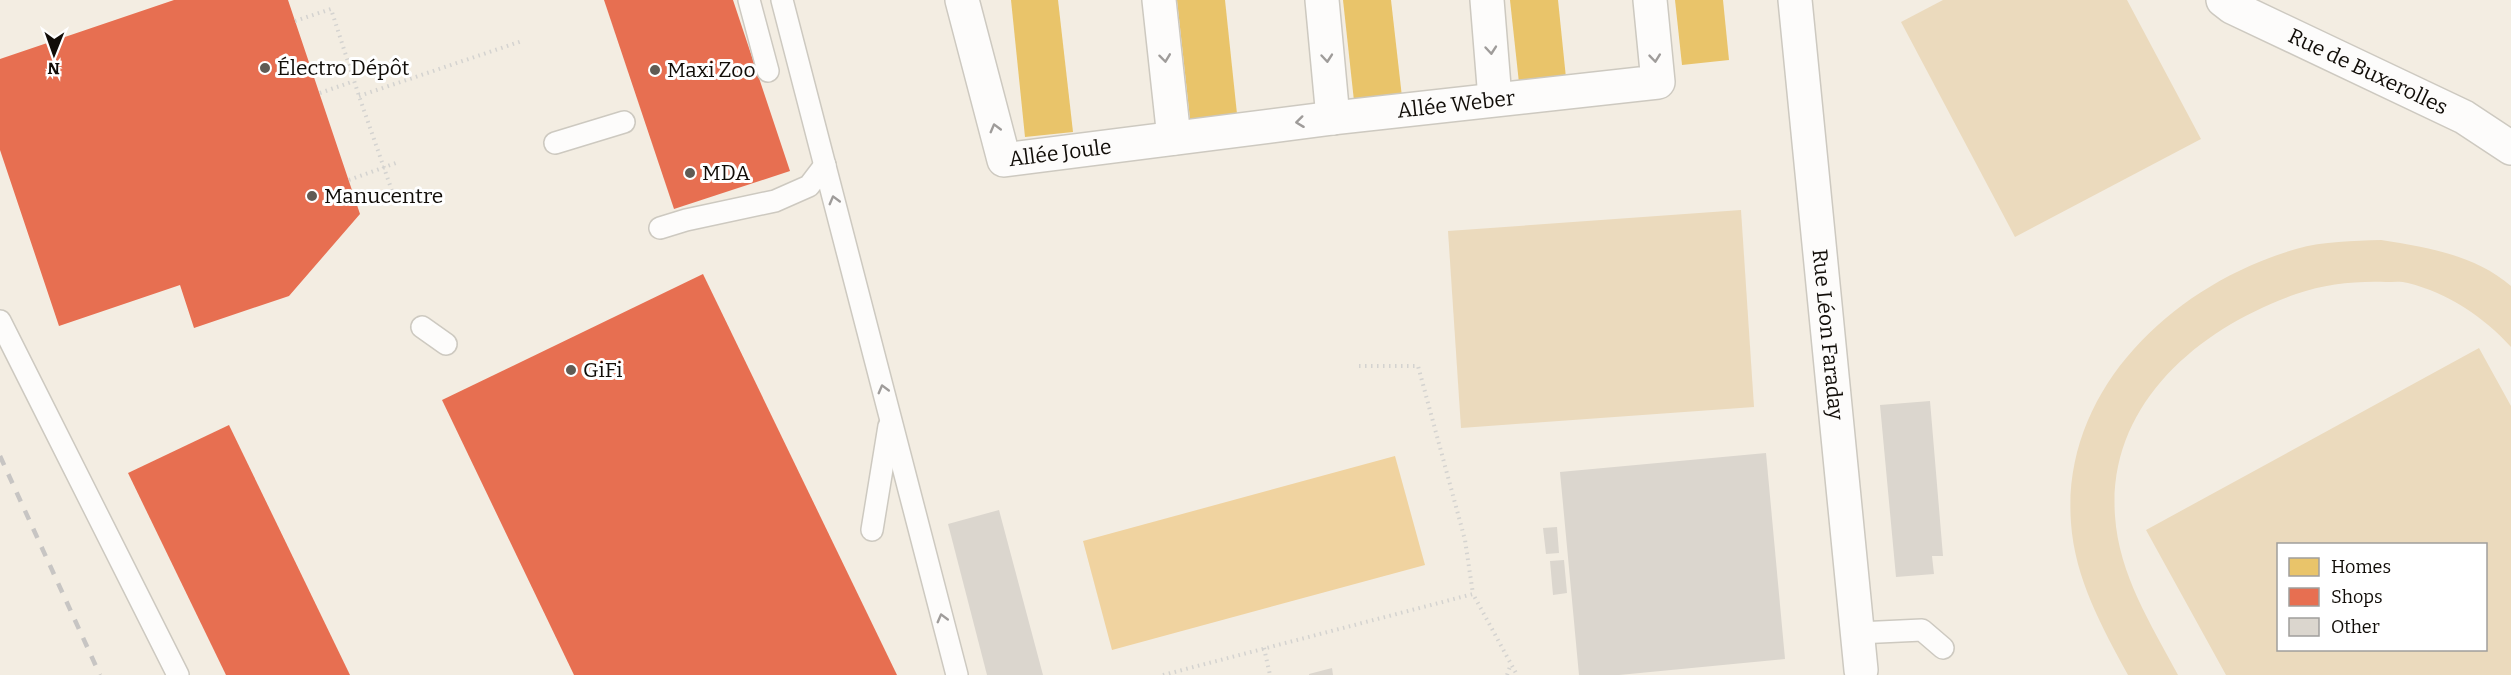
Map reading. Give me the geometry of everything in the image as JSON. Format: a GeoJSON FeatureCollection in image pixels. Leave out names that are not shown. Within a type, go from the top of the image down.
{"type":"FeatureCollection","features":[{"type":"Feature","properties":{"kind":"street","name":"Allée Joule"},"geometry":{"type":"LineString","coordinates":[[962,0],[1004,160],[1174,138]]}},
{"type":"Feature","properties":{"kind":"street"},"geometry":{"type":"LineString","coordinates":[[1158,0],[1174,138]]}},
{"type":"Feature","properties":{"kind":"street"},"geometry":{"type":"LineString","coordinates":[[1322,0],[1333,118]]}},
{"type":"Feature","properties":{"kind":"street"},"geometry":{"type":"LineString","coordinates":[[1487,0],[1496,99]]}},
{"type":"Feature","properties":{"kind":"street","name":"Allée Weber"},"geometry":{"type":"LineString","coordinates":[[1174,138],[1658,82],[1650,0]]}},
{"type":"Feature","properties":{"kind":"street","name":"Rue Léon Faraday"},"geometry":{"type":"LineString","coordinates":[[1795,0],[1861,672]]}},
{"type":"Feature","properties":{"kind":"street","name":"Rue de Buxerolles"},"geometry":{"type":"LineString","coordinates":[[2223,0],[2232,8],[2464,117],[2511,148]]}},
{"type":"Feature","properties":{"kind":"lane"},"geometry":{"type":"LineString","coordinates":[[749,0],[768,71]]}},
{"type":"Feature","properties":{"kind":"lane"},"geometry":{"type":"LineString","coordinates":[[782,0],[957,675]]}},
{"type":"Feature","properties":{"kind":"lane"},"geometry":{"type":"LineString","coordinates":[[555,143],[624,122]]}},
{"type":"Feature","properties":{"kind":"lane"},"geometry":{"type":"LineString","coordinates":[[660,228],[686,220],[775,201],[808,186],[825,165]]}},
{"type":"Feature","properties":{"kind":"lane"},"geometry":{"type":"LineString","coordinates":[[0,321],[178,675]]}},
{"type":"Feature","properties":{"kind":"lane"},"geometry":{"type":"LineString","coordinates":[[422,327],[446,344]]}},
{"type":"Feature","properties":{"kind":"lane"},"geometry":{"type":"LineString","coordinates":[[872,530],[890,417]]}},
{"type":"Feature","properties":{"kind":"lane"},"geometry":{"type":"LineString","coordinates":[[1858,633],[1922,630],[1943,648]]}},
{"type":"Feature","properties":{"kind":"path"},"geometry":{"type":"LineString","coordinates":[[295,21],[331,9],[358,96],[392,191]]}},
{"type":"Feature","properties":{"kind":"path"},"geometry":{"type":"LineString","coordinates":[[358,96],[522,40]]}},
{"type":"Feature","properties":{"kind":"path"},"geometry":{"type":"LineString","coordinates":[[320,93],[354,81]]}},
{"type":"Feature","properties":{"kind":"path"},"geometry":{"type":"LineString","coordinates":[[349,180],[396,163]]}},
{"type":"Feature","properties":{"kind":"path"},"geometry":{"type":"LineString","coordinates":[[1359,366],[1418,366],[1465,540],[1473,594],[1517,675]]}},
{"type":"Feature","properties":{"kind":"path"},"geometry":{"type":"LineString","coordinates":[[1163,675],[1473,594]]}},
{"type":"Feature","properties":{"kind":"path"},"geometry":{"type":"LineString","coordinates":[[1264,648],[1270,675]]}},
{"type":"Feature","properties":{"kind":"path"},"geometry":{"type":"LineString","coordinates":[[1507,675],[1511,664]]}},
{"type":"Feature","properties":{"kind":"shaded area"},"geometry":{"type":"Polygon","coordinates":[[[1943,0],[2127,0],[2201,139],[2015,237],[1901,22],[1943,0]]]}},
{"type":"Feature","properties":{"kind":"shaded area"},"geometry":{"type":"Polygon","coordinates":[[[1741,210],[1754,407],[1461,428],[1448,231],[1741,210]]]}},
{"type":"Feature","properties":{"kind":"shaded area"},"geometry":{"type":"Polygon","coordinates":[[[2381,240],[2450,254],[2482,267],[2511,286],[2511,347],[2477,316],[2437,293],[2405,282],[2374,282],[2329,286],[2296,294],[2226,327],[2194,350],[2166,376],[2143,406],[2126,439],[2117,476],[2115,516],[2123,559],[2147,618],[2178,675],[2128,675],[2091,602],[2078,564],[2071,523],[2073,474],[2085,428],[2106,386],[2134,348],[2169,315],[2208,288],[2251,265],[2307,246],[2381,240]]]}},
{"type":"Feature","properties":{"kind":"shaded area"},"geometry":{"type":"Polygon","coordinates":[[[2479,348],[2511,406],[2511,675],[2226,675],[2146,530],[2479,348]]]}},
{"type":"Feature","properties":{"kind":"shaded area"},"geometry":{"type":"Polygon","coordinates":[[[1395,456],[1425,565],[1112,650],[1083,541],[1395,456]]]}},
{"type":"Feature","properties":{"kind":"building: Homes"},"geometry":{"type":"Polygon","coordinates":[[[1011,0],[1058,0],[1073,132],[1025,137],[1011,0]]]}},
{"type":"Feature","properties":{"kind":"building: Homes"},"geometry":{"type":"Polygon","coordinates":[[[1177,0],[1225,0],[1237,114],[1190,119],[1177,0]]]}},
{"type":"Feature","properties":{"kind":"building: Homes"},"geometry":{"type":"Polygon","coordinates":[[[1343,0],[1391,0],[1402,97],[1354,101],[1343,0]]]}},
{"type":"Feature","properties":{"kind":"building: Homes"},"geometry":{"type":"Polygon","coordinates":[[[1510,0],[1558,0],[1566,78],[1519,83],[1510,0]]]}},
{"type":"Feature","properties":{"kind":"building: Homes"},"geometry":{"type":"Polygon","coordinates":[[[1675,0],[1723,0],[1729,60],[1682,65],[1675,0]]]}},
{"type":"Feature","properties":{"kind":"building: Shops"},"geometry":{"type":"Polygon","coordinates":[[[174,0],[288,0],[360,214],[289,296],[194,328],[180,285],[59,326],[0,150],[0,59],[174,0]]]}},
{"type":"Feature","properties":{"kind":"building: Shops"},"geometry":{"type":"Polygon","coordinates":[[[604,0],[733,0],[790,171],[674,209],[604,0]]]}},
{"type":"Feature","properties":{"kind":"building: Shops"},"geometry":{"type":"Polygon","coordinates":[[[703,274],[897,675],[574,675],[442,400],[703,274]]]}},
{"type":"Feature","properties":{"kind":"building: Shops"},"geometry":{"type":"Polygon","coordinates":[[[229,425],[350,675],[226,675],[128,473],[229,425]]]}},
{"type":"Feature","properties":{"kind":"building: Other"},"geometry":{"type":"Polygon","coordinates":[[[1930,401],[1943,556],[1932,556],[1934,574],[1896,577],[1880,405],[1930,401]]]}},
{"type":"Feature","properties":{"kind":"building: Other"},"geometry":{"type":"Polygon","coordinates":[[[1766,453],[1785,659],[1619,675],[1579,675],[1560,472],[1766,453]]]}},
{"type":"Feature","properties":{"kind":"building: Other"},"geometry":{"type":"Polygon","coordinates":[[[999,510],[1043,675],[987,675],[948,524],[999,510]]]}},
{"type":"Feature","properties":{"kind":"building: Other"},"geometry":{"type":"Polygon","coordinates":[[[1557,527],[1559,553],[1546,554],[1543,528],[1557,527]]]}},
{"type":"Feature","properties":{"kind":"building: Other"},"geometry":{"type":"Polygon","coordinates":[[[1564,560],[1567,593],[1553,595],[1550,561],[1564,560]]]}},
{"type":"Feature","properties":{"kind":"building: Other"},"geometry":{"type":"Polygon","coordinates":[[[1332,668],[1333,675],[1309,675],[1309,674],[1332,668]]]}},
{"type":"Feature","properties":{"kind":"railway"},"geometry":{"type":"LineString","coordinates":[[0,456],[100,675]]}},
{"type":"Feature","properties":{"kind":"place","name":"Électro Dépôt"},"geometry":{"type":"Point","coordinates":[265,68]}},
{"type":"Feature","properties":{"kind":"place","name":"Maxi Zoo"},"geometry":{"type":"Point","coordinates":[655,70]}},
{"type":"Feature","properties":{"kind":"place","name":"MDA"},"geometry":{"type":"Point","coordinates":[690,173]}},
{"type":"Feature","properties":{"kind":"place","name":"Manucentre"},"geometry":{"type":"Point","coordinates":[312,196]}},
{"type":"Feature","properties":{"kind":"place","name":"GiFi"},"geometry":{"type":"Point","coordinates":[571,370]}}]}
